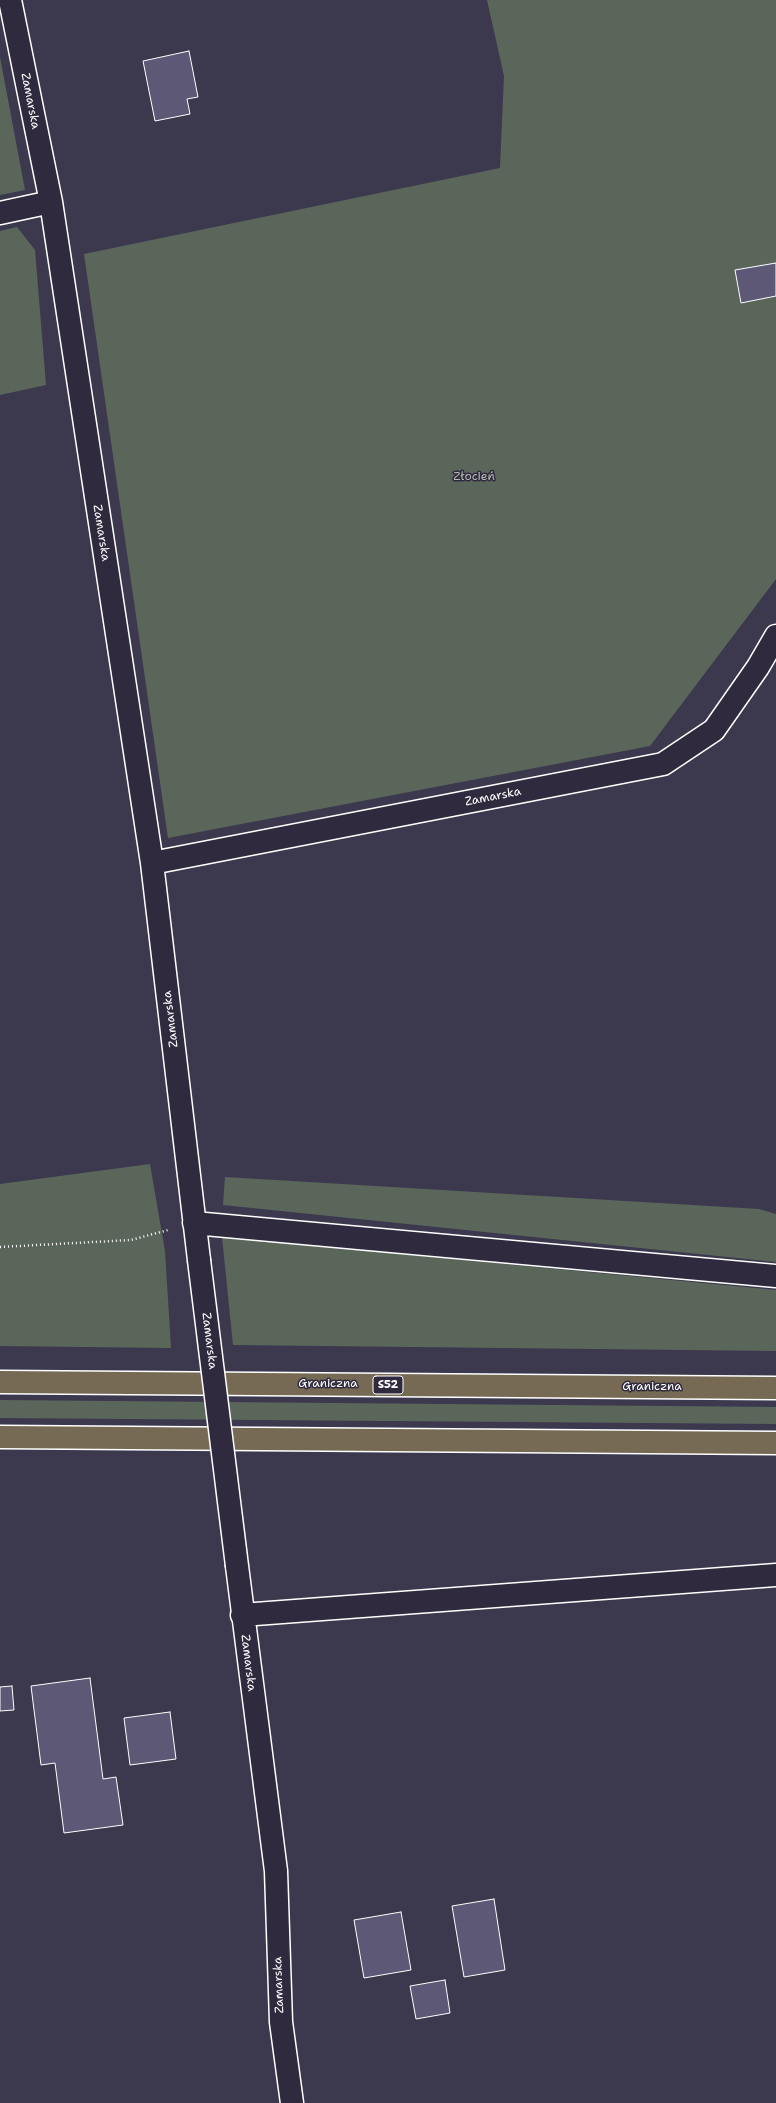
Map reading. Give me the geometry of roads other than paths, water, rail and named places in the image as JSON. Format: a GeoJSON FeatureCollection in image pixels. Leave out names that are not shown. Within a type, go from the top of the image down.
{"type":"FeatureCollection","features":[{"type":"Feature","properties":{"kind":"highway","name":"Graniczna"},"geometry":{"type":"LineString","coordinates":[[0,1382],[776,1388]]}},
{"type":"Feature","properties":{"kind":"highway"},"geometry":{"type":"LineString","coordinates":[[0,1437],[776,1443]]}},
{"type":"Feature","properties":{"kind":"street","name":"Zamarska"},"geometry":{"type":"LineString","coordinates":[[10,0],[51,202],[152,863],[242,1615],[276,1871],[281,2022],[292,2103]]}},
{"type":"Feature","properties":{"kind":"street"},"geometry":{"type":"LineString","coordinates":[[0,213],[51,202]]}},
{"type":"Feature","properties":{"kind":"street","name":"Zamarska"},"geometry":{"type":"LineString","coordinates":[[152,863],[663,764],[714,730],[758,667],[776,636]]}},
{"type":"Feature","properties":{"kind":"street"},"geometry":{"type":"LineString","coordinates":[[194,1223],[776,1276]]}},
{"type":"Feature","properties":{"kind":"street"},"geometry":{"type":"LineString","coordinates":[[242,1615],[776,1575]]}},
{"type":"Feature","properties":{"kind":"park label","name":"Złocień"},"geometry":{"type":"Point","coordinates":[474,477]}}]}
